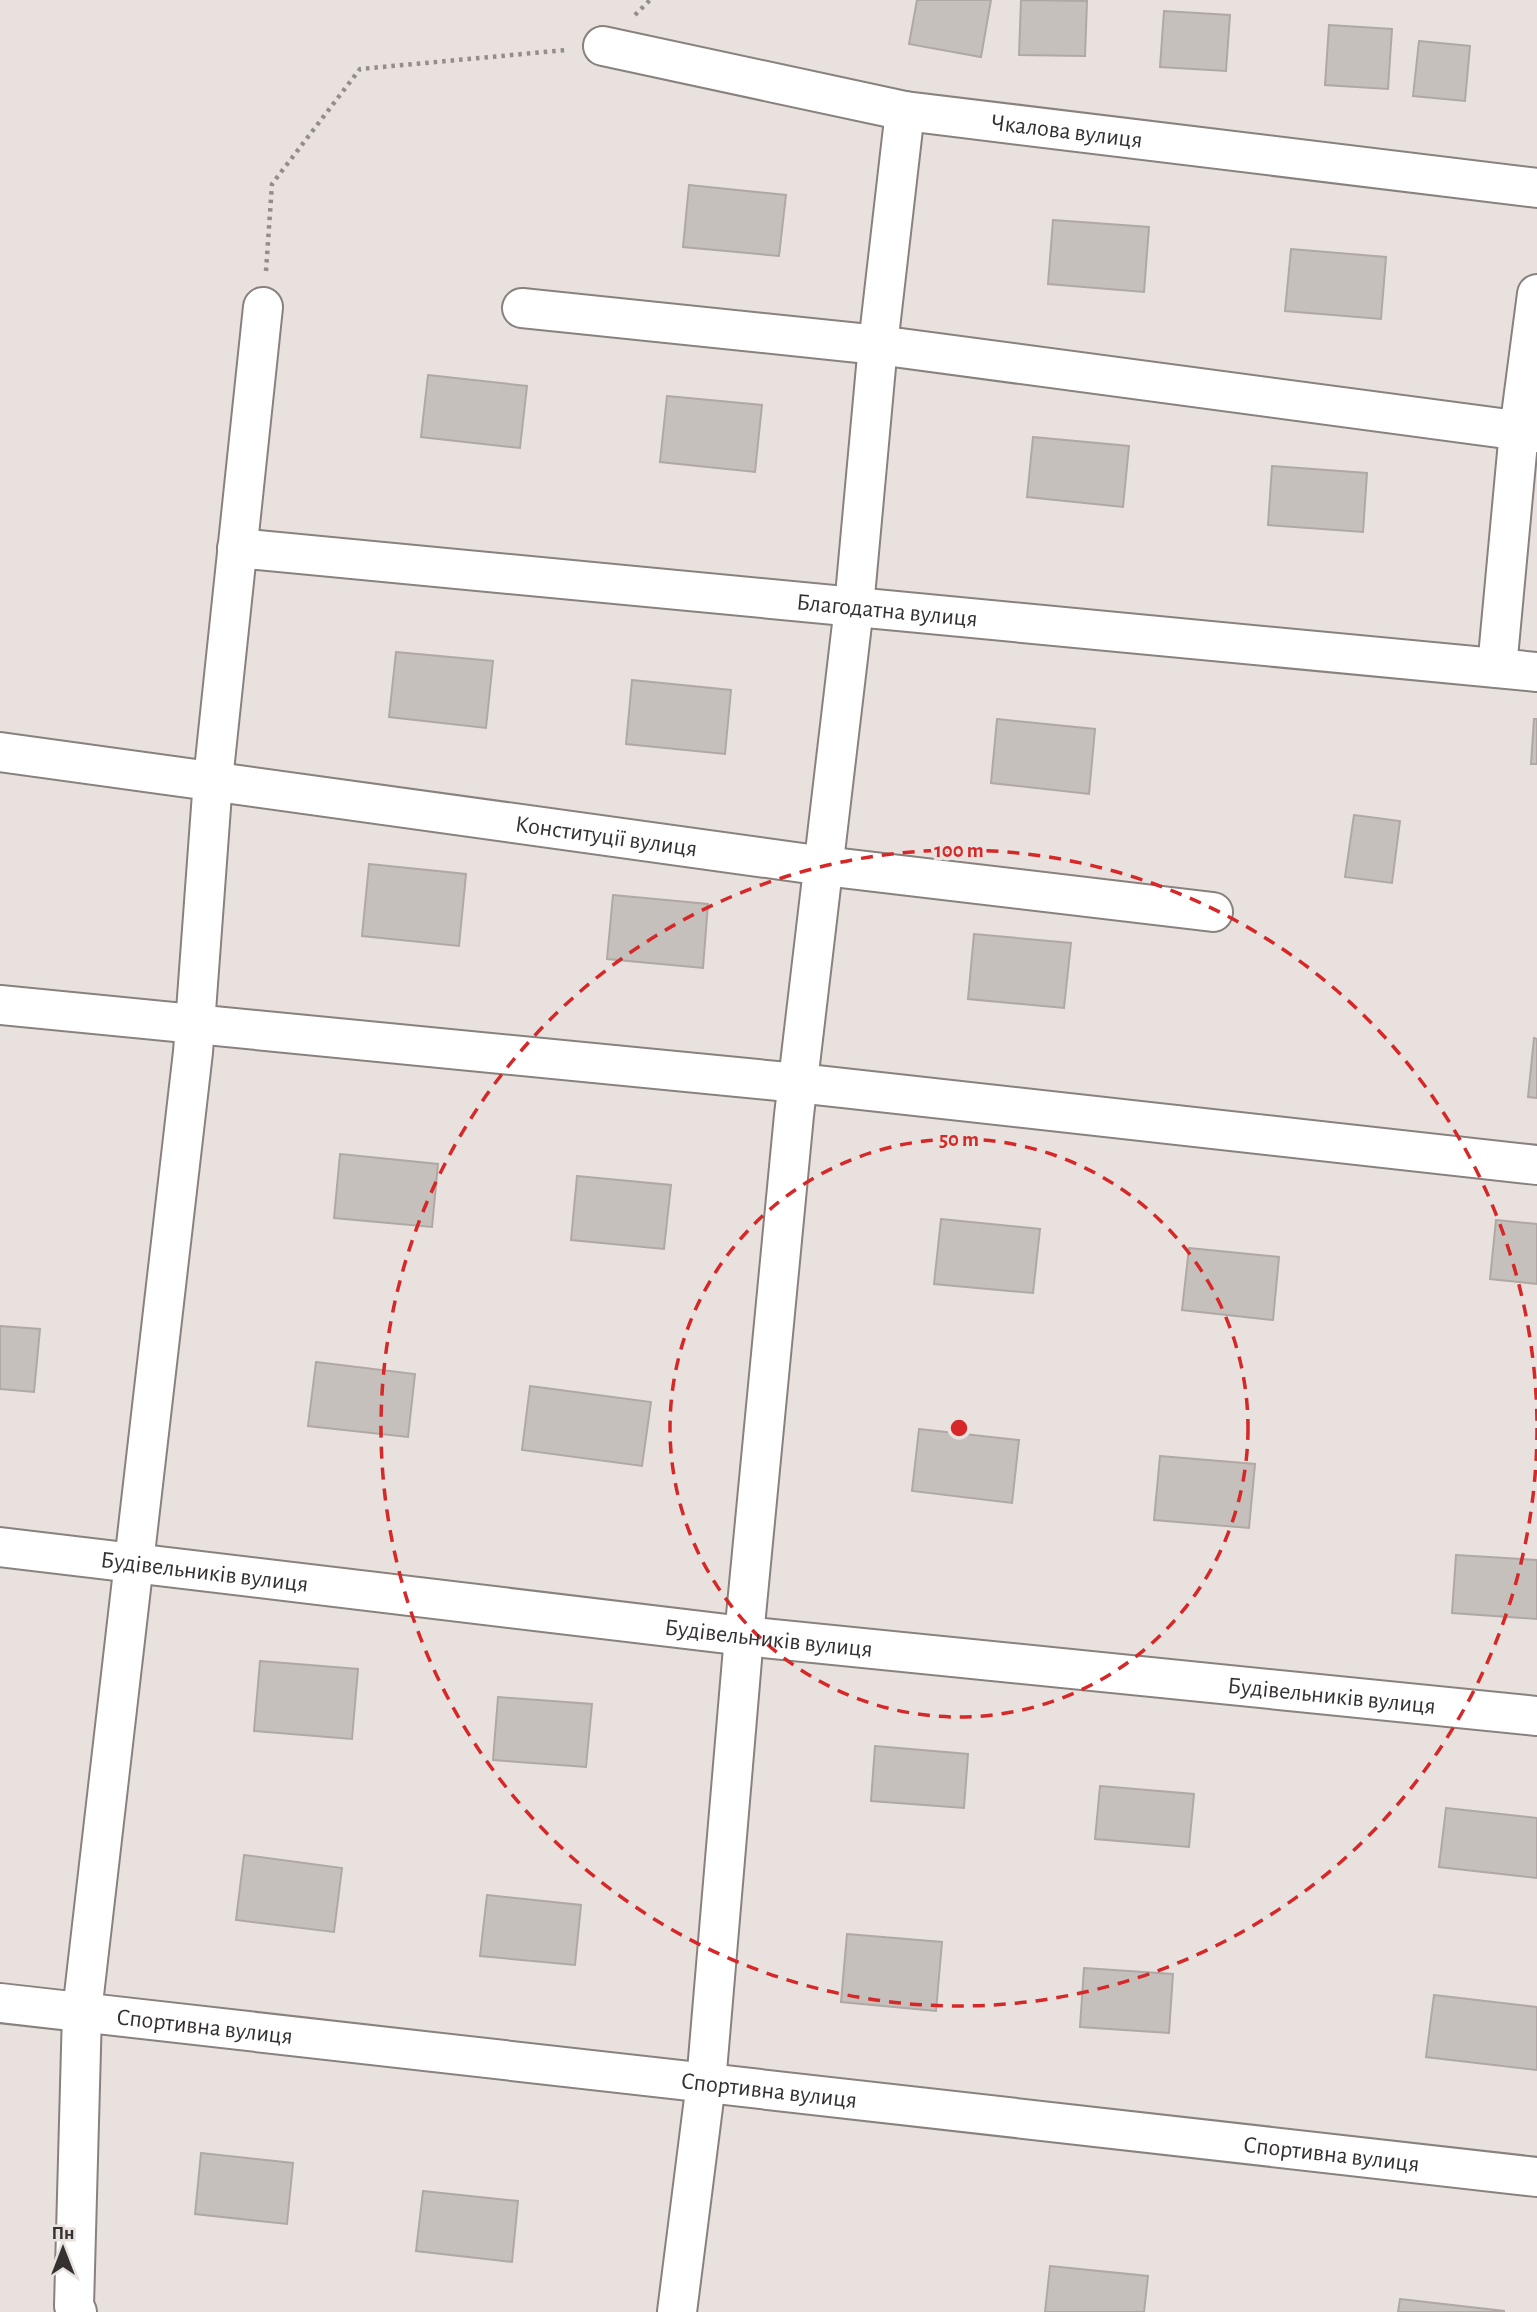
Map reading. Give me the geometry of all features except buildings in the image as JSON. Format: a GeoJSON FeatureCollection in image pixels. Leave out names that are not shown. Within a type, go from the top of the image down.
{"type":"FeatureCollection","features":[{"type":"Feature","properties":{"kind":"street","name":"Чкалова вулиця"},"geometry":{"type":"LineString","coordinates":[[603,46],[905,111],[1537,188]]}},
{"type":"Feature","properties":{"kind":"street"},"geometry":{"type":"LineString","coordinates":[[677,2312],[706,2083],[744,1636],[798,1083],[854,607],[878,345],[905,111]]}},
{"type":"Feature","properties":{"kind":"street"},"geometry":{"type":"LineString","coordinates":[[1497,668],[1528,432],[1537,294]]}},
{"type":"Feature","properties":{"kind":"street"},"geometry":{"type":"LineString","coordinates":[[77,2312],[74,2306],[82,2012],[136,1565],[195,1024],[213,780],[263,307]]}},
{"type":"Feature","properties":{"kind":"street"},"geometry":{"type":"LineString","coordinates":[[522,308],[878,345],[1528,432]]}},
{"type":"Feature","properties":{"kind":"street","name":"Благодатна вулиця"},"geometry":{"type":"LineString","coordinates":[[237,548],[1537,672]]}},
{"type":"Feature","properties":{"kind":"street","name":"Конституції вулиця"},"geometry":{"type":"LineString","coordinates":[[0,752],[824,866],[1213,912]]}},
{"type":"Feature","properties":{"kind":"street"},"geometry":{"type":"LineString","coordinates":[[0,1005],[798,1083],[1537,1165]]}},
{"type":"Feature","properties":{"kind":"street","name":"Будівельників вулиця"},"geometry":{"type":"LineString","coordinates":[[0,1547],[744,1636],[1537,1716]]}},
{"type":"Feature","properties":{"kind":"street","name":"Спортивна вулиця"},"geometry":{"type":"LineString","coordinates":[[0,2003],[1537,2177]]}},
{"type":"Feature","properties":{"kind":"path"},"geometry":{"type":"LineString","coordinates":[[263,307],[272,184],[360,69],[603,46],[650,0]]}}]}
